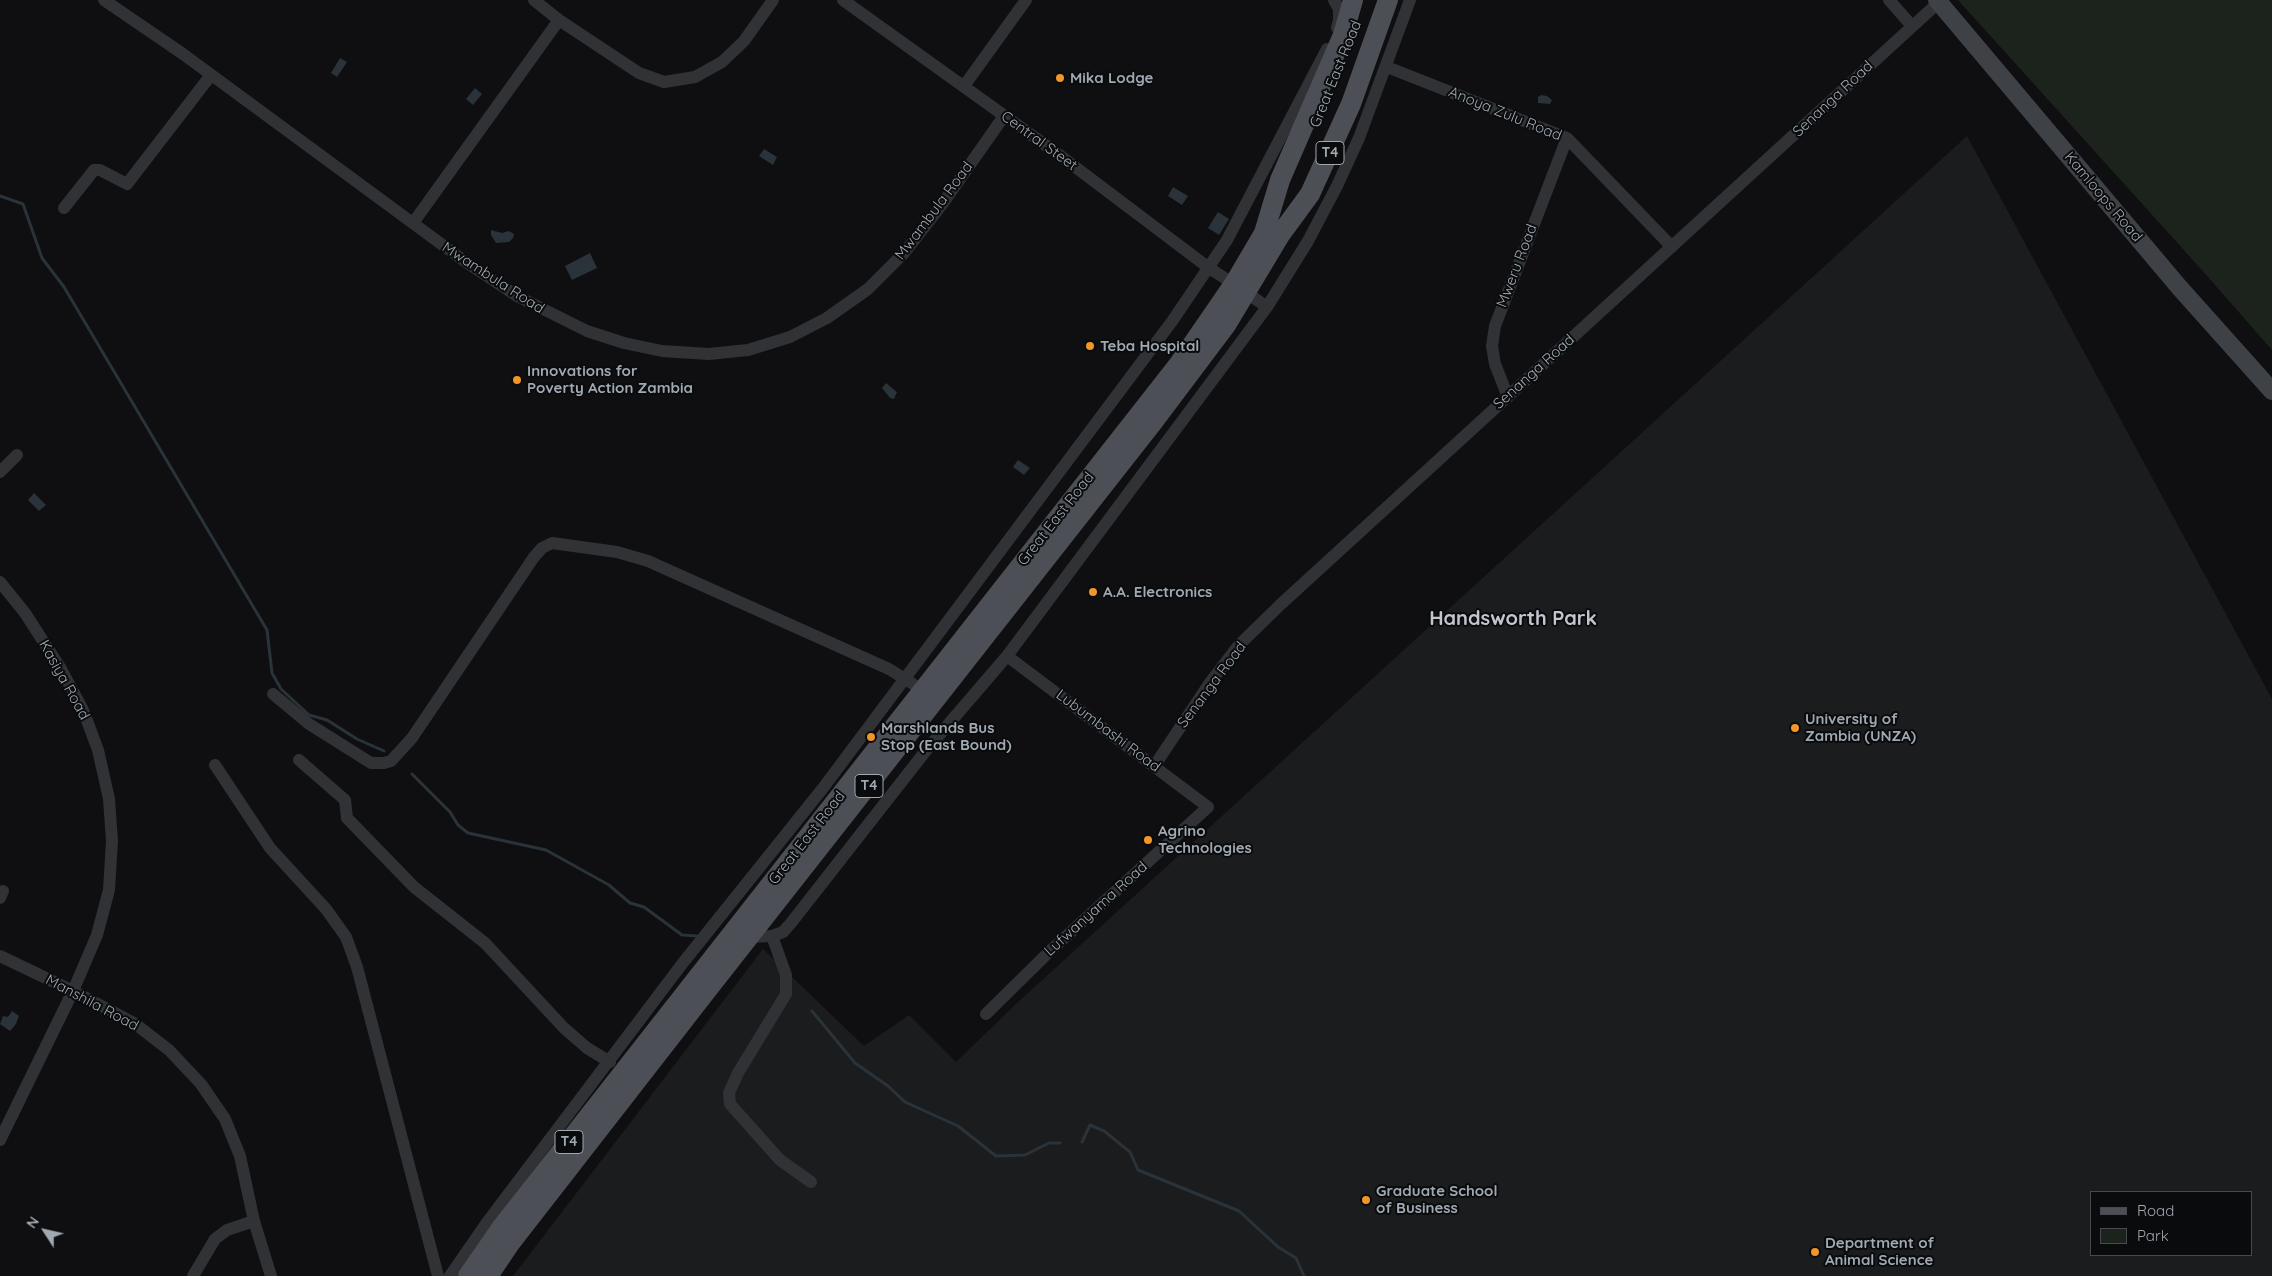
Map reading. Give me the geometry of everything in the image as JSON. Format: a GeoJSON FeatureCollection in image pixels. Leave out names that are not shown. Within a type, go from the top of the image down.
{"type":"FeatureCollection","features":[{"type":"Feature","properties":{"kind":"main road","name":"Great East Road"},"geometry":{"type":"LineString","coordinates":[[1273,231],[1280,180],[1343,35],[1353,0]]}},
{"type":"Feature","properties":{"kind":"main road","name":"Great East Road"},"geometry":{"type":"LineString","coordinates":[[1273,231],[1327,105],[1366,0]]}},
{"type":"Feature","properties":{"kind":"main road","name":"Great East Road"},"geometry":{"type":"LineString","coordinates":[[468,1276],[502,1227],[1240,288],[1273,231],[1337,109],[1374,0]]}},
{"type":"Feature","properties":{"kind":"main road","name":"Great East Road"},"geometry":{"type":"LineString","coordinates":[[1273,231],[1310,194],[1336,141],[1365,69],[1388,0]]}},
{"type":"Feature","properties":{"kind":"main road","name":"Kamloops Road"},"geometry":{"type":"LineString","coordinates":[[1938,1],[2179,287],[2272,391]]}},
{"type":"Feature","properties":{"kind":"main road","name":"Great East Road"},"geometry":{"type":"LineString","coordinates":[[488,1276],[512,1242],[749,936],[1147,430],[1226,325],[1240,288]]}},
{"type":"Feature","properties":{"kind":"street","name":"Mwambula Road"},"geometry":{"type":"LineString","coordinates":[[104,0],[211,74],[413,223],[517,296],[587,331],[624,344],[662,351],[709,354],[748,350],[790,337],[827,318],[868,289],[904,254],[943,203],[1004,116]]}},
{"type":"Feature","properties":{"kind":"street"},"geometry":{"type":"LineString","coordinates":[[534,0],[559,20],[639,74],[664,82],[695,77],[722,62],[744,41],[773,0]]}},
{"type":"Feature","properties":{"kind":"street","name":"Central Steet"},"geometry":{"type":"LineString","coordinates":[[843,0],[964,86],[1209,268],[1267,307]]}},
{"type":"Feature","properties":{"kind":"street"},"geometry":{"type":"LineString","coordinates":[[964,86],[1026,0]]}},
{"type":"Feature","properties":{"kind":"street"},"geometry":{"type":"LineString","coordinates":[[450,1276],[488,1220],[610,1062],[682,964],[823,788],[1173,320],[1227,240],[1258,185],[1335,32],[1339,15],[1334,0]]}},
{"type":"Feature","properties":{"kind":"street"},"geometry":{"type":"LineString","coordinates":[[749,936],[772,936],[782,932],[791,923],[928,748],[1007,656],[1267,307],[1308,241],[1337,186],[1359,138],[1410,0]]}},
{"type":"Feature","properties":{"kind":"street"},"geometry":{"type":"LineString","coordinates":[[1889,0],[1912,26]]}},
{"type":"Feature","properties":{"kind":"street","name":"Senanga Road"},"geometry":{"type":"LineString","coordinates":[[1155,765],[1209,684],[1239,645],[1286,599],[1938,1]]}},
{"type":"Feature","properties":{"kind":"street"},"geometry":{"type":"LineString","coordinates":[[413,223],[559,20]]}},
{"type":"Feature","properties":{"kind":"street","name":"Anoya Zulu Road"},"geometry":{"type":"LineString","coordinates":[[1386,67],[1567,138],[1672,247]]}},
{"type":"Feature","properties":{"kind":"street"},"geometry":{"type":"LineString","coordinates":[[64,208],[94,170],[100,170],[128,184],[211,74]]}},
{"type":"Feature","properties":{"kind":"street","name":"Mweru Road"},"geometry":{"type":"LineString","coordinates":[[1508,397],[1495,364],[1492,346],[1495,326],[1567,138]]}},
{"type":"Feature","properties":{"kind":"street"},"geometry":{"type":"LineString","coordinates":[[0,472],[17,455]]}},
{"type":"Feature","properties":{"kind":"street"},"geometry":{"type":"LineString","coordinates":[[273,694],[309,724],[371,763],[391,761],[412,738],[534,556],[542,548],[552,543],[617,552],[648,561],[906,678],[923,691]]}},
{"type":"Feature","properties":{"kind":"street","name":"Kasiya Road"},"geometry":{"type":"LineString","coordinates":[[0,582],[24,612],[83,710],[98,750],[109,799],[112,841],[109,890],[97,935],[73,991],[0,1140]]}},
{"type":"Feature","properties":{"kind":"street","name":"Lubumbashi Road"},"geometry":{"type":"LineString","coordinates":[[1007,656],[1155,765],[1208,807]]}},
{"type":"Feature","properties":{"kind":"street"},"geometry":{"type":"LineString","coordinates":[[299,760],[345,800],[347,818],[414,887],[485,943],[564,1028],[587,1048],[610,1062]]}},
{"type":"Feature","properties":{"kind":"street"},"geometry":{"type":"LineString","coordinates":[[216,765],[270,848],[326,909],[346,937],[357,967],[438,1276]]}},
{"type":"Feature","properties":{"kind":"street","name":"Lufwanyama Road"},"geometry":{"type":"LineString","coordinates":[[986,1014],[1049,952],[1208,807]]}},
{"type":"Feature","properties":{"kind":"street"},"geometry":{"type":"LineString","coordinates":[[772,936],[786,975],[786,994],[738,1073],[729,1093],[730,1104],[780,1160],[811,1182]]}},
{"type":"Feature","properties":{"kind":"street","name":"Manshila Road"},"geometry":{"type":"LineString","coordinates":[[0,956],[73,991],[134,1024],[169,1050],[201,1084],[226,1119],[240,1156],[254,1221],[271,1276]]}},
{"type":"Feature","properties":{"kind":"street"},"geometry":{"type":"LineString","coordinates":[[193,1276],[215,1239],[227,1230],[254,1221]]}},
{"type":"Feature","properties":{"kind":"shaded area"},"geometry":{"type":"Polygon","coordinates":[[[340,58],[347,62],[337,77],[331,73],[340,58]]]}},
{"type":"Feature","properties":{"kind":"shaded area"},"geometry":{"type":"Polygon","coordinates":[[[475,88],[482,94],[473,105],[466,99],[475,88]]]}},
{"type":"Feature","properties":{"kind":"shaded area"},"geometry":{"type":"Polygon","coordinates":[[[1541,95],[1547,96],[1552,100],[1550,104],[1538,103],[1538,97],[1541,95]]]}},
{"type":"Feature","properties":{"kind":"shaded area","name":"University of Zambia (UNZA)"},"geometry":{"type":"Polygon","coordinates":[[[1967,136],[2272,699],[2272,1276],[513,1276],[763,949],[864,1046],[909,1015],[956,1062],[1017,1003],[1967,136]]]}},
{"type":"Feature","properties":{"kind":"shaded area"},"geometry":{"type":"Polygon","coordinates":[[[764,149],[777,157],[773,165],[759,156],[764,149]]]}},
{"type":"Feature","properties":{"kind":"shaded area"},"geometry":{"type":"Polygon","coordinates":[[[1173,187],[1188,196],[1182,205],[1168,196],[1173,187]]]}},
{"type":"Feature","properties":{"kind":"shaded area"},"geometry":{"type":"Polygon","coordinates":[[[1218,212],[1229,219],[1219,235],[1208,228],[1218,212]]]}},
{"type":"Feature","properties":{"kind":"shaded area"},"geometry":{"type":"Polygon","coordinates":[[[491,230],[502,233],[509,231],[514,234],[513,238],[509,242],[496,243],[491,235],[491,230]]]}},
{"type":"Feature","properties":{"kind":"shaded area"},"geometry":{"type":"Polygon","coordinates":[[[590,253],[597,268],[572,280],[565,266],[590,253]]]}},
{"type":"Feature","properties":{"kind":"shaded area"},"geometry":{"type":"Polygon","coordinates":[[[886,383],[897,392],[894,399],[890,398],[882,388],[886,383]]]}},
{"type":"Feature","properties":{"kind":"shaded area"},"geometry":{"type":"Polygon","coordinates":[[[1018,460],[1030,468],[1024,475],[1013,467],[1018,460]]]}},
{"type":"Feature","properties":{"kind":"shaded area"},"geometry":{"type":"Polygon","coordinates":[[[34,493],[46,505],[39,511],[28,500],[34,493]]]}},
{"type":"Feature","properties":{"kind":"shaded area"},"geometry":{"type":"Polygon","coordinates":[[[12,1011],[19,1016],[16,1024],[10,1031],[0,1024],[3,1016],[8,1017],[12,1011]]]}},
{"type":"Feature","properties":{"kind":"green space"},"geometry":{"type":"Polygon","coordinates":[[[1958,0],[2272,0],[2272,350],[2201,269],[1958,0]]]}},
{"type":"Feature","properties":{"kind":"waterway"},"geometry":{"type":"LineString","coordinates":[[0,196],[23,204],[42,258],[64,287],[267,630],[272,673],[281,689],[309,715],[327,720],[357,739],[384,751]]}},
{"type":"Feature","properties":{"kind":"waterway"},"geometry":{"type":"LineString","coordinates":[[412,774],[450,812],[458,825],[468,833],[546,850],[609,885],[630,903],[644,907],[682,935],[697,936]]}},
{"type":"Feature","properties":{"kind":"waterway"},"geometry":{"type":"LineString","coordinates":[[812,1011],[855,1063],[888,1086],[905,1102],[958,1126],[996,1156],[1025,1155],[1049,1143],[1060,1143]]}},
{"type":"Feature","properties":{"kind":"waterway"},"geometry":{"type":"LineString","coordinates":[[1082,1142],[1090,1125],[1104,1131],[1130,1152],[1138,1170],[1239,1211],[1278,1247],[1296,1258],[1304,1276]]}},
{"type":"Feature","properties":{"kind":"place","name":"Mika Lodge"},"geometry":{"type":"Point","coordinates":[1060,78]}},
{"type":"Feature","properties":{"kind":"place","name":"Teba Hospital"},"geometry":{"type":"Point","coordinates":[1090,346]}},
{"type":"Feature","properties":{"kind":"place","name":"Innovations for Poverty Action Zambia"},"geometry":{"type":"Point","coordinates":[517,380]}},
{"type":"Feature","properties":{"kind":"place","name":"A.A. Electronics"},"geometry":{"type":"Point","coordinates":[1093,592]}},
{"type":"Feature","properties":{"kind":"place","name":"University of Zambia (UNZA)"},"geometry":{"type":"Point","coordinates":[1795,728]}},
{"type":"Feature","properties":{"kind":"place","name":"Marshlands Bus Stop (East Bound)"},"geometry":{"type":"Point","coordinates":[871,737]}},
{"type":"Feature","properties":{"kind":"place","name":"Agrino Technologies"},"geometry":{"type":"Point","coordinates":[1148,840]}},
{"type":"Feature","properties":{"kind":"place","name":"Graduate School of Business"},"geometry":{"type":"Point","coordinates":[1366,1200]}},
{"type":"Feature","properties":{"kind":"place","name":"Department of Animal Science"},"geometry":{"type":"Point","coordinates":[1815,1252]}},
{"type":"Feature","properties":{"kind":"district","name":"Handsworth Park"},"geometry":{"type":"Point","coordinates":[1513,619]}}]}
